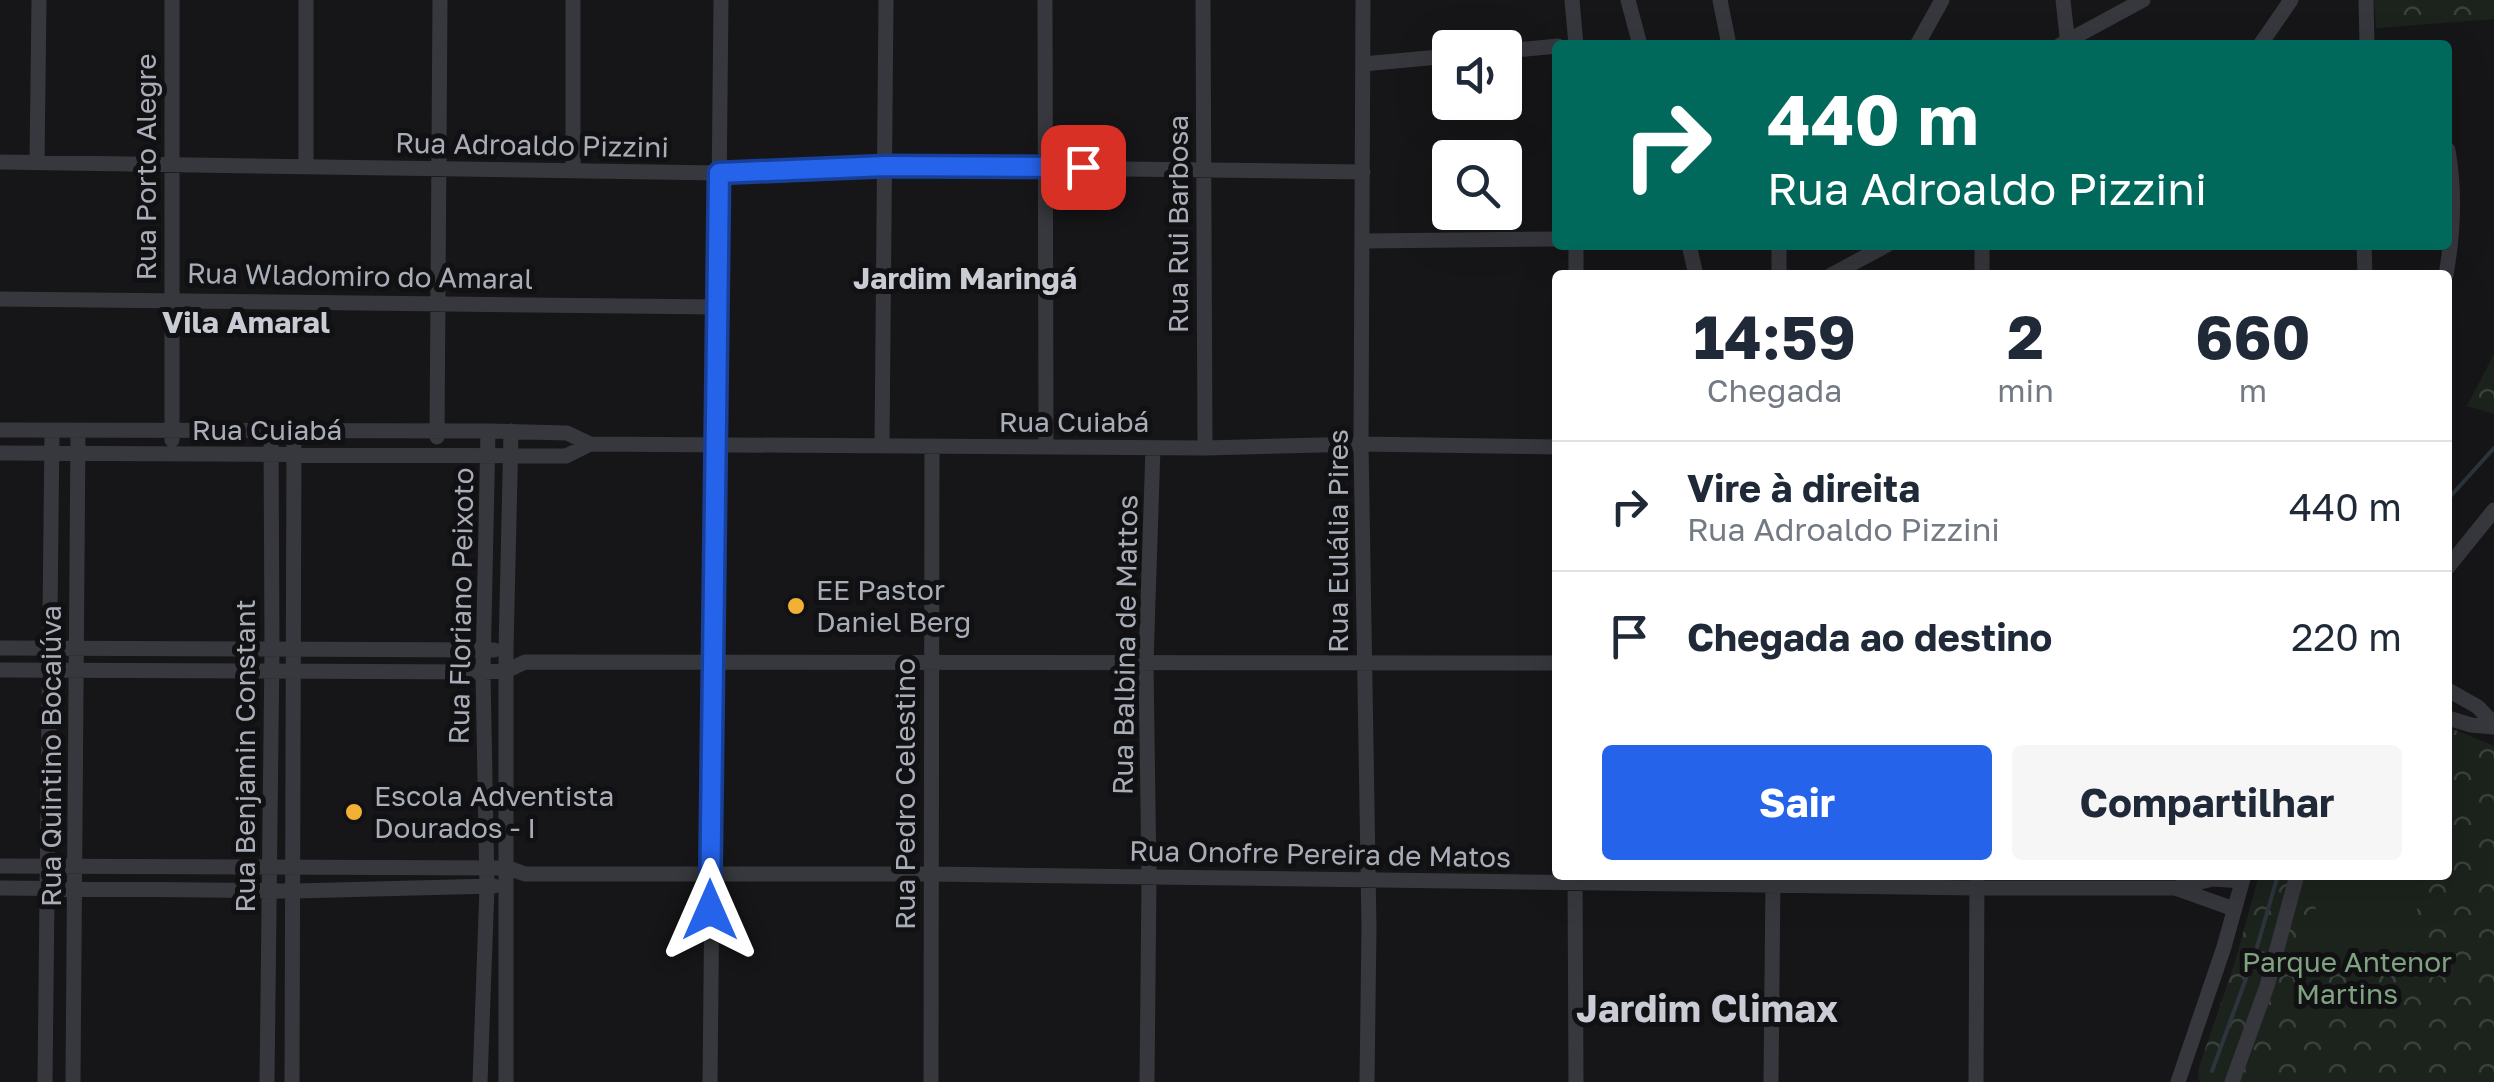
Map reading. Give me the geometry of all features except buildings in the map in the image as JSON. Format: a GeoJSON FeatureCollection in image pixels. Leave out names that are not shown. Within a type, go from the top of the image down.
{"type":"FeatureCollection","features":[{"type":"Feature","properties":{"kind":"street"},"geometry":{"type":"LineString","coordinates":[[38,162],[39,0]]}},
{"type":"Feature","properties":{"kind":"street","name":"Rua Porto Alegre"},"geometry":{"type":"LineString","coordinates":[[172,0],[172,454]]}},
{"type":"Feature","properties":{"kind":"street"},"geometry":{"type":"LineString","coordinates":[[306,0],[306,166]]}},
{"type":"Feature","properties":{"kind":"street"},"geometry":{"type":"LineString","coordinates":[[437,456],[440,0]]}},
{"type":"Feature","properties":{"kind":"street"},"geometry":{"type":"LineString","coordinates":[[573,0],[573,172]]}},
{"type":"Feature","properties":{"kind":"street"},"geometry":{"type":"LineString","coordinates":[[710,1082],[721,0]]}},
{"type":"Feature","properties":{"kind":"street"},"geometry":{"type":"LineString","coordinates":[[882,446],[886,0]]}},
{"type":"Feature","properties":{"kind":"street"},"geometry":{"type":"LineString","coordinates":[[1045,0],[1046,447]]}},
{"type":"Feature","properties":{"kind":"street","name":"Rua Rui Barbosa"},"geometry":{"type":"LineString","coordinates":[[1204,0],[1205,448]]}},
{"type":"Feature","properties":{"kind":"street","name":"Rua Eulália Pires"},"geometry":{"type":"LineString","coordinates":[[1362,0],[1367,1082]]}},
{"type":"Feature","properties":{"kind":"street"},"geometry":{"type":"LineString","coordinates":[[1572,0],[1576,40]]}},
{"type":"Feature","properties":{"kind":"street"},"geometry":{"type":"LineString","coordinates":[[1628,0],[1639,40]]}},
{"type":"Feature","properties":{"kind":"street"},"geometry":{"type":"LineString","coordinates":[[1720,0],[1728,40]]}},
{"type":"Feature","properties":{"kind":"street"},"geometry":{"type":"LineString","coordinates":[[1921,40],[1942,0]]}},
{"type":"Feature","properties":{"kind":"street"},"geometry":{"type":"LineString","coordinates":[[2063,0],[2065,40]]}},
{"type":"Feature","properties":{"kind":"street"},"geometry":{"type":"LineString","coordinates":[[2072,40],[2143,0]]}},
{"type":"Feature","properties":{"kind":"street"},"geometry":{"type":"LineString","coordinates":[[2263,40],[2291,0]]}},
{"type":"Feature","properties":{"kind":"street"},"geometry":{"type":"LineString","coordinates":[[2366,0],[2367,40]]}},
{"type":"Feature","properties":{"kind":"street"},"geometry":{"type":"LineString","coordinates":[[1522,49],[1552,47]]}},
{"type":"Feature","properties":{"kind":"street"},"geometry":{"type":"LineString","coordinates":[[1363,64],[1432,58]]}},
{"type":"Feature","properties":{"kind":"street","name":"Rua Adroaldo Pizzini"},"geometry":{"type":"LineString","coordinates":[[0,162],[573,172],[719,173],[886,166],[1363,172]]}},
{"type":"Feature","properties":{"kind":"street"},"geometry":{"type":"LineString","coordinates":[[1364,241],[1552,239]]}},
{"type":"Feature","properties":{"kind":"street"},"geometry":{"type":"LineString","coordinates":[[1840,270],[1878,250]]}},
{"type":"Feature","properties":{"kind":"street","name":"Rua Wladomiro do Amaral"},"geometry":{"type":"LineString","coordinates":[[0,299],[718,306]]}},
{"type":"Feature","properties":{"kind":"street","name":"Rua Cuiabá"},"geometry":{"type":"LineString","coordinates":[[0,430],[488,431],[566,433],[590,444],[1552,447]]}},
{"type":"Feature","properties":{"kind":"street","name":"Rua Quintino Bocaiúva"},"geometry":{"type":"LineString","coordinates":[[45,1082],[52,430]]}},
{"type":"Feature","properties":{"kind":"street","name":"Rua Quintino Bocaiúva"},"geometry":{"type":"LineString","coordinates":[[73,1082],[78,431]]}},
{"type":"Feature","properties":{"kind":"street","name":"Rua Benjamin Constant"},"geometry":{"type":"LineString","coordinates":[[267,1082],[271,431]]}},
{"type":"Feature","properties":{"kind":"street","name":"Rua Floriano Peixoto"},"geometry":{"type":"LineString","coordinates":[[480,1082],[487,887],[483,672],[488,431]]}},
{"type":"Feature","properties":{"kind":"street","name":"Rua Benjamin Constant"},"geometry":{"type":"LineString","coordinates":[[292,1082],[294,432]]}},
{"type":"Feature","properties":{"kind":"street","name":"Rua Floriano Peixoto"},"geometry":{"type":"LineString","coordinates":[[506,1082],[510,432]]}},
{"type":"Feature","properties":{"kind":"street","name":"Rua Cuiabá"},"geometry":{"type":"LineString","coordinates":[[0,453],[566,456],[590,444]]}},
{"type":"Feature","properties":{"kind":"street","name":"Rua Pedro Celestino"},"geometry":{"type":"LineString","coordinates":[[931,1082],[932,446]]}},
{"type":"Feature","properties":{"kind":"street","name":"Rua Balbina de Mattos"},"geometry":{"type":"LineString","coordinates":[[1146,1082],[1146,662],[1153,448]]}},
{"type":"Feature","properties":{"kind":"street"},"geometry":{"type":"LineString","coordinates":[[2452,562],[2494,510]]}},
{"type":"Feature","properties":{"kind":"street"},"geometry":{"type":"LineString","coordinates":[[0,648],[484,649],[506,651],[524,662]]}},
{"type":"Feature","properties":{"kind":"street"},"geometry":{"type":"LineString","coordinates":[[0,670],[483,672],[506,671],[524,662],[930,660],[1552,663]]}},
{"type":"Feature","properties":{"kind":"street"},"geometry":{"type":"LineString","coordinates":[[2452,692],[2478,707],[2494,725]]}},
{"type":"Feature","properties":{"kind":"street"},"geometry":{"type":"LineString","coordinates":[[2452,719],[2471,725],[2494,725]]}},
{"type":"Feature","properties":{"kind":"street","name":"Rua Onofre Pereira de Matos"},"geometry":{"type":"LineString","coordinates":[[0,866],[508,868],[525,874],[1552,879]]}},
{"type":"Feature","properties":{"kind":"street"},"geometry":{"type":"LineString","coordinates":[[0,888],[295,891],[487,887],[508,885],[525,874]]}},
{"type":"Feature","properties":{"kind":"street"},"geometry":{"type":"LineString","coordinates":[[1575,880],[1576,1082]]}},
{"type":"Feature","properties":{"kind":"street"},"geometry":{"type":"LineString","coordinates":[[1771,1082],[1773,880]]}},
{"type":"Feature","properties":{"kind":"street","name":"Rua Onofre Pereira de Matos"},"geometry":{"type":"LineString","coordinates":[[1773,880],[1977,881],[2175,888],[2209,880]]}},
{"type":"Feature","properties":{"kind":"street"},"geometry":{"type":"LineString","coordinates":[[2210,903],[2213,880]]}},
{"type":"Feature","properties":{"kind":"street"},"geometry":{"type":"LineString","coordinates":[[2178,1082],[2242,880]]}},
{"type":"Feature","properties":{"kind":"street"},"geometry":{"type":"LineString","coordinates":[[2232,1082],[2267,986],[2295,880]]}},
{"type":"Feature","properties":{"kind":"street"},"geometry":{"type":"LineString","coordinates":[[1976,1082],[1977,881]]}},
{"type":"Feature","properties":{"kind":"street","name":"Rua Onofre Pereira de Matos"},"geometry":{"type":"LineString","coordinates":[[2175,888],[2234,909]]}},
{"type":"Feature","properties":{"kind":"green space"},"geometry":{"type":"Polygon","coordinates":[[[2374,0],[2494,0],[2494,19],[2376,28],[2374,0]]]}},
{"type":"Feature","properties":{"kind":"green space"},"geometry":{"type":"Polygon","coordinates":[[[2494,354],[2494,414],[2467,406],[2494,354]]]}},
{"type":"Feature","properties":{"kind":"green space","name":"Parque Antenor Martins"},"geometry":{"type":"Polygon","coordinates":[[[2452,729],[2494,746],[2494,1082],[2201,1082],[2199,1067],[2258,880],[2452,880],[2452,729]]]}},
{"type":"Feature","properties":{"kind":"green space"},"geometry":{"type":"Polygon","coordinates":[[[2322,880],[2423,880],[2403,978],[2305,957],[2322,880]]]}},
{"type":"Feature","properties":{"kind":"waterway"},"geometry":{"type":"LineString","coordinates":[[2452,495],[2494,448]]}},
{"type":"Feature","properties":{"kind":"waterway"},"geometry":{"type":"LineString","coordinates":[[2212,1071],[2255,954],[2277,880]]}},
{"type":"Feature","properties":{"kind":"place","name":"EE Pastor Daniel Berg"},"geometry":{"type":"Point","coordinates":[796,606]}},
{"type":"Feature","properties":{"kind":"place","name":"Escola Adventista Dourados - I"},"geometry":{"type":"Point","coordinates":[354,812]}},
{"type":"Feature","properties":{"kind":"district","name":"Jardim Maringá"},"geometry":{"type":"Point","coordinates":[965,279]}},
{"type":"Feature","properties":{"kind":"district","name":"Vila Amaral"},"geometry":{"type":"Point","coordinates":[246,323]}},
{"type":"Feature","properties":{"kind":"district","name":"Jardim Climax"},"geometry":{"type":"Point","coordinates":[1707,1009]}},
{"type":"Feature","properties":{"kind":"route"},"geometry":{"type":"LineString","coordinates":[[710,910],[719,173],[886,166],[1083,167]]}}]}
